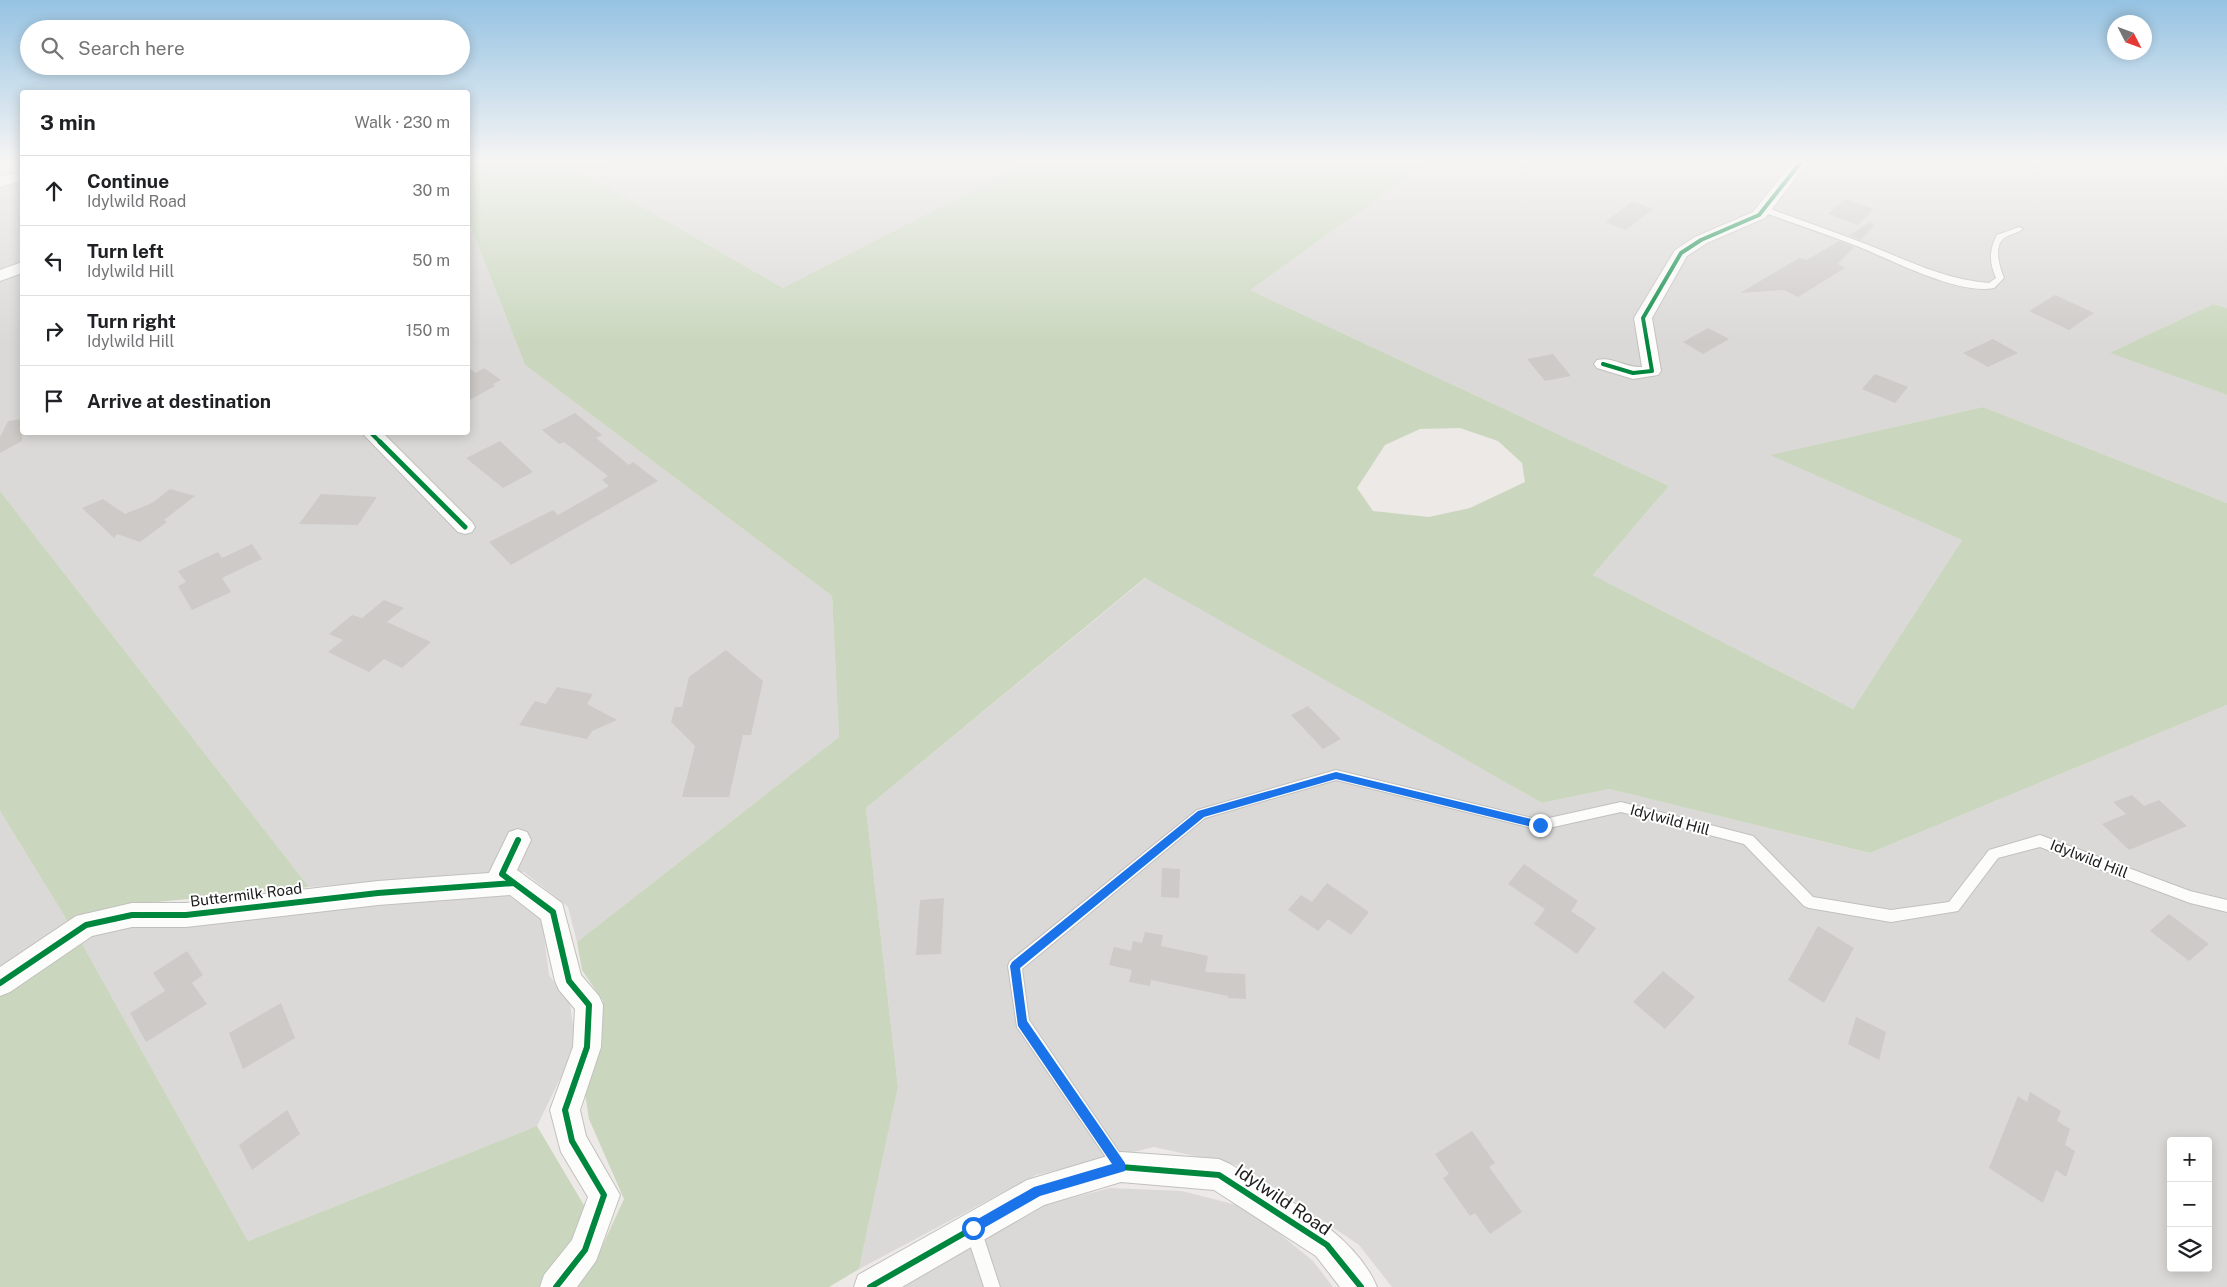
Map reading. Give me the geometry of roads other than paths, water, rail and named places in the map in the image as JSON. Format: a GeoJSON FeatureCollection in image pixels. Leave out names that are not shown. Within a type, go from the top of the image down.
{"type":"FeatureCollection","features":[{"type":"Feature","properties":{"kind":"street"},"geometry":{"type":"LineString","coordinates":[[1603,364],[1633,373],[1652,371],[1643,318],[1680,253],[1701,240],[1743,222]]}},
{"type":"Feature","properties":{"kind":"street"},"geometry":{"type":"LineString","coordinates":[[0,276],[20,268]]}},
{"type":"Feature","properties":{"kind":"street"},"geometry":{"type":"LineString","coordinates":[[373,435],[465,527]]}},
{"type":"Feature","properties":{"kind":"street"},"geometry":{"type":"LineString","coordinates":[[518,840],[502,874],[553,912],[569,981],[589,1005],[587,1047],[565,1110],[572,1141],[604,1195],[585,1250],[556,1287]]}},
{"type":"Feature","properties":{"kind":"street","name":"Buttermilk Road"},"geometry":{"type":"LineString","coordinates":[[0,983],[86,925],[132,915],[186,915],[378,893],[514,883]]}},
{"type":"Feature","properties":{"kind":"street","name":"Idylwild Road"},"geometry":{"type":"LineString","coordinates":[[870,1287],[1038,1191],[1121,1167],[1219,1175],[1326,1245],[1360,1287]]}},
{"type":"Feature","properties":{"kind":"lane"},"geometry":{"type":"LineString","coordinates":[[1799,222],[1861,245],[1942,279],[1968,286],[1991,286],[2000,278],[1995,267],[1994,250],[2000,237],[2019,229]]}},
{"type":"Feature","properties":{"kind":"lane","name":"Idylwild Hill"},"geometry":{"type":"LineString","coordinates":[[1121,1167],[1022,1022],[1015,966],[1201,814],[1336,775],[1540,825],[1621,806],[1748,840],[1809,902],[1891,916],[1953,907],[1994,854],[2040,841],[2190,897],[2227,906]]}},
{"type":"Feature","properties":{"kind":"lane"},"geometry":{"type":"LineString","coordinates":[[973,1228],[992,1287]]}}]}
